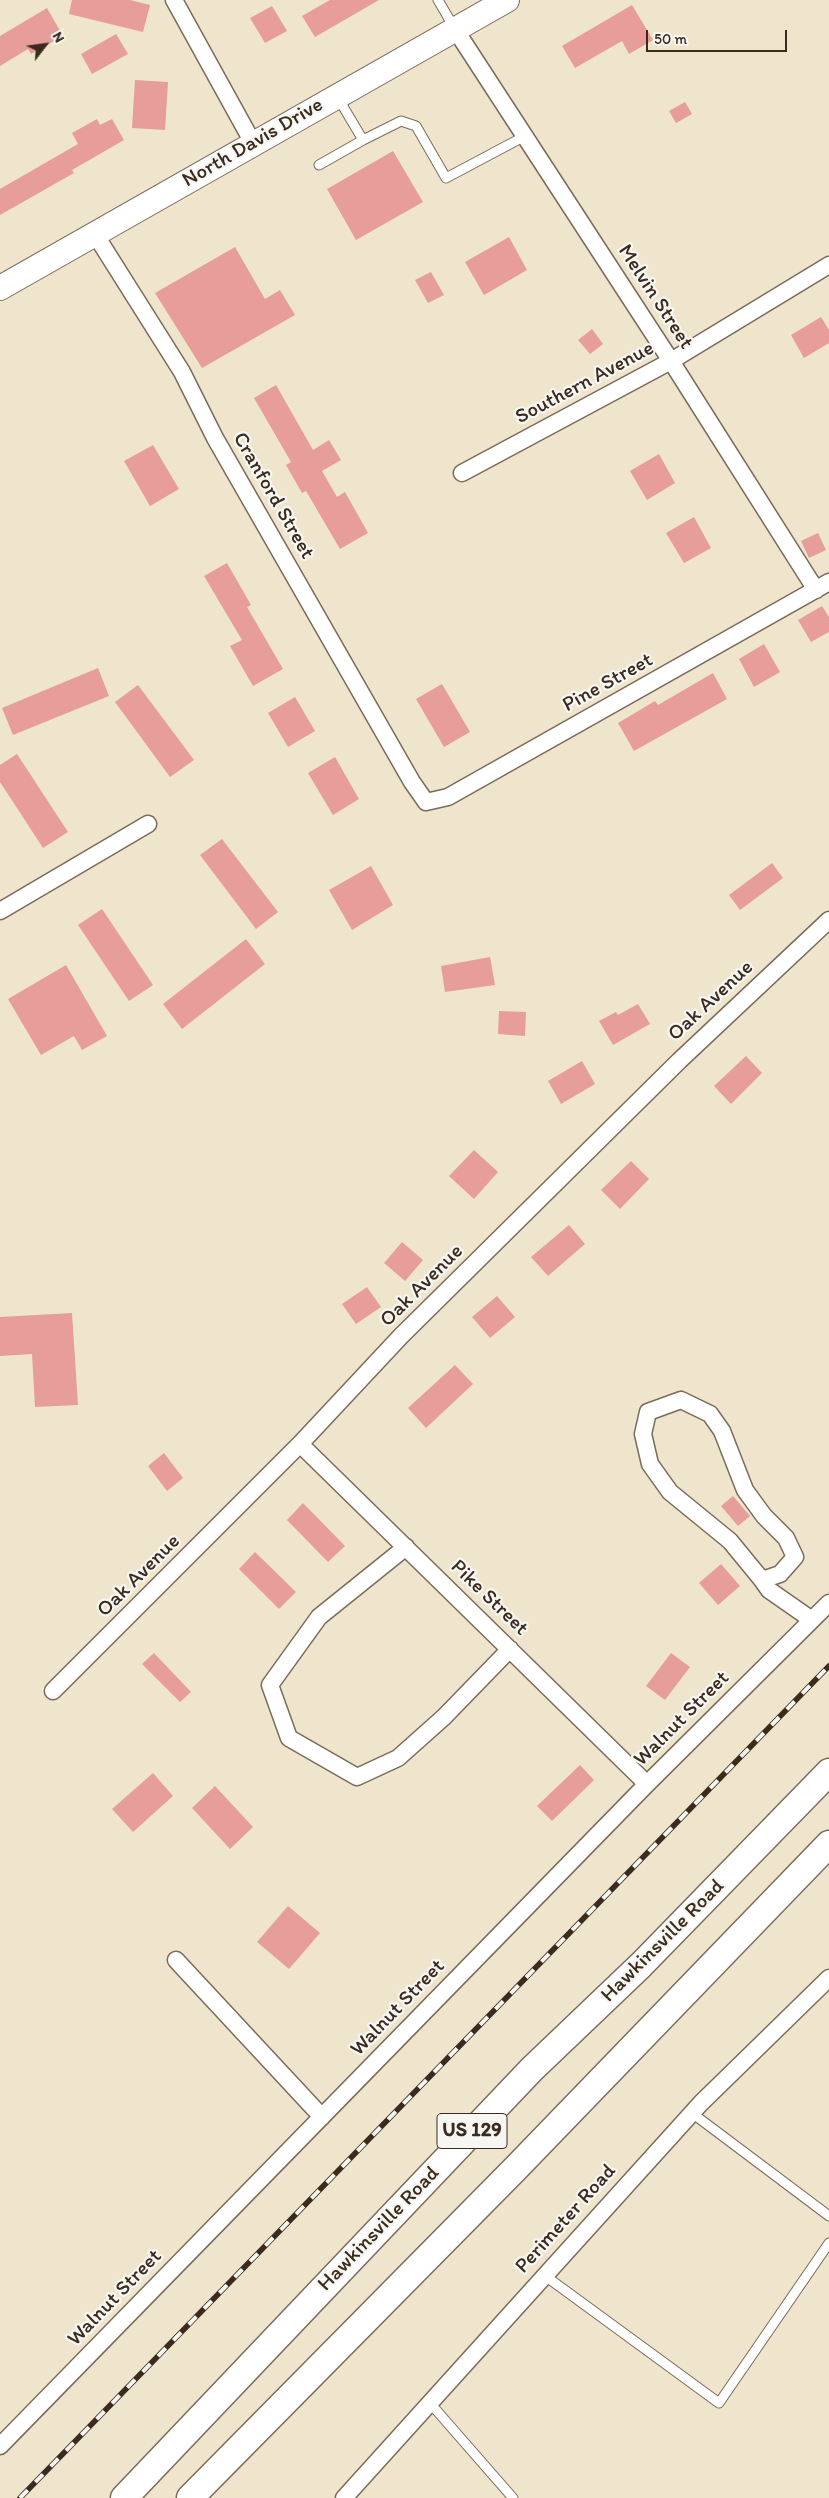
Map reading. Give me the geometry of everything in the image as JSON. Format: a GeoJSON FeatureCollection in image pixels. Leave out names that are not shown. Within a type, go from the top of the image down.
{"type":"FeatureCollection","features":[{"type":"Feature","properties":{"kind":"main road","name":"North Davis Drive"},"geometry":{"type":"LineString","coordinates":[[0,288],[507,0]]}},
{"type":"Feature","properties":{"kind":"main road","name":"Hawkinsville Road"},"geometry":{"type":"LineString","coordinates":[[124,2498],[532,2068],[641,1965],[829,1772]]}},
{"type":"Feature","properties":{"kind":"main road","name":"US 129"},"geometry":{"type":"LineString","coordinates":[[190,2498],[515,2169],[829,1844]]}},
{"type":"Feature","properties":{"kind":"street"},"geometry":{"type":"LineString","coordinates":[[174,0],[254,143]]}},
{"type":"Feature","properties":{"kind":"street","name":"Melvin Street"},"geometry":{"type":"LineString","coordinates":[[455,30],[671,361],[822,586]]}},
{"type":"Feature","properties":{"kind":"street","name":"Cranford Street"},"geometry":{"type":"LineString","coordinates":[[95,234],[182,372],[215,438],[412,782]]}},
{"type":"Feature","properties":{"kind":"street","name":"Southern Avenue"},"geometry":{"type":"LineString","coordinates":[[462,473],[671,361],[829,265]]}},
{"type":"Feature","properties":{"kind":"street","name":"Pine Street"},"geometry":{"type":"LineString","coordinates":[[412,782],[426,802],[448,797],[822,586]]}},
{"type":"Feature","properties":{"kind":"street"},"geometry":{"type":"LineString","coordinates":[[0,911],[148,824]]}},
{"type":"Feature","properties":{"kind":"street","name":"Oak Avenue"},"geometry":{"type":"LineString","coordinates":[[53,1691],[300,1444],[394,1343],[679,1061],[829,920]]}},
{"type":"Feature","properties":{"kind":"street"},"geometry":{"type":"LineString","coordinates":[[762,1580],[780,1574],[796,1557],[786,1538],[764,1516],[745,1490],[722,1431],[710,1414],[681,1400],[648,1412],[643,1434],[650,1464],[670,1492],[730,1541],[769,1590],[812,1620]]}},
{"type":"Feature","properties":{"kind":"street","name":"Pike Street"},"geometry":{"type":"LineString","coordinates":[[300,1444],[647,1784]]}},
{"type":"Feature","properties":{"kind":"street"},"geometry":{"type":"LineString","coordinates":[[406,1547],[319,1617],[270,1685],[289,1738],[357,1777],[398,1758],[444,1717],[510,1649]]}},
{"type":"Feature","properties":{"kind":"street","name":"Walnut Street"},"geometry":{"type":"LineString","coordinates":[[0,2446],[647,1784],[829,1603]]}},
{"type":"Feature","properties":{"kind":"street"},"geometry":{"type":"LineString","coordinates":[[176,1960],[322,2117]]}},
{"type":"Feature","properties":{"kind":"street","name":"Perimeter Road"},"geometry":{"type":"LineString","coordinates":[[344,2498],[692,2113],[829,1978]]}},
{"type":"Feature","properties":{"kind":"lane"},"geometry":{"type":"LineString","coordinates":[[438,0],[455,30]]}},
{"type":"Feature","properties":{"kind":"lane"},"geometry":{"type":"LineString","coordinates":[[336,96],[363,140]]}},
{"type":"Feature","properties":{"kind":"lane"},"geometry":{"type":"LineString","coordinates":[[319,165],[401,121],[416,126],[446,178],[525,136]]}},
{"type":"Feature","properties":{"kind":"lane"},"geometry":{"type":"LineString","coordinates":[[692,2113],[829,2216]]}},
{"type":"Feature","properties":{"kind":"lane"},"geometry":{"type":"LineString","coordinates":[[544,2275],[719,2403],[829,2243]]}},
{"type":"Feature","properties":{"kind":"lane"},"geometry":{"type":"LineString","coordinates":[[430,2403],[513,2498]]}},
{"type":"Feature","properties":{"kind":"building"},"geometry":{"type":"Polygon","coordinates":[[[72,0],[130,0],[150,5],[143,32],[69,14],[72,0]]]}},
{"type":"Feature","properties":{"kind":"building"},"geometry":{"type":"Polygon","coordinates":[[[330,0],[379,0],[315,37],[302,16],[330,0]]]}},
{"type":"Feature","properties":{"kind":"building"},"geometry":{"type":"Polygon","coordinates":[[[632,5],[653,40],[629,54],[622,41],[575,68],[562,46],[632,5]]]}},
{"type":"Feature","properties":{"kind":"building"},"geometry":{"type":"Polygon","coordinates":[[[272,6],[287,31],[265,43],[250,18],[272,6]]]}},
{"type":"Feature","properties":{"kind":"building"},"geometry":{"type":"Polygon","coordinates":[[[47,8],[63,36],[31,54],[28,49],[0,66],[0,36],[47,8]]]}},
{"type":"Feature","properties":{"kind":"building"},"geometry":{"type":"Polygon","coordinates":[[[116,34],[128,54],[92,74],[81,54],[116,34]]]}},
{"type":"Feature","properties":{"kind":"building"},"geometry":{"type":"Polygon","coordinates":[[[135,80],[168,82],[165,130],[132,128],[135,80]]]}},
{"type":"Feature","properties":{"kind":"building"},"geometry":{"type":"Polygon","coordinates":[[[685,102],[692,114],[676,123],[669,111],[685,102]]]}},
{"type":"Feature","properties":{"kind":"building"},"geometry":{"type":"Polygon","coordinates":[[[97,119],[100,125],[112,119],[124,140],[72,170],[74,173],[0,215],[0,189],[78,144],[72,133],[97,119]]]}},
{"type":"Feature","properties":{"kind":"building"},"geometry":{"type":"Polygon","coordinates":[[[393,151],[423,202],[356,240],[327,189],[393,151]]]}},
{"type":"Feature","properties":{"kind":"building"},"geometry":{"type":"Polygon","coordinates":[[[509,237],[527,270],[484,295],[465,262],[509,237]]]}},
{"type":"Feature","properties":{"kind":"building"},"geometry":{"type":"Polygon","coordinates":[[[235,247],[265,299],[280,290],[295,315],[202,368],[155,293],[235,247]]]}},
{"type":"Feature","properties":{"kind":"building"},"geometry":{"type":"Polygon","coordinates":[[[431,272],[444,295],[428,303],[415,280],[431,272]]]}},
{"type":"Feature","properties":{"kind":"building"},"geometry":{"type":"Polygon","coordinates":[[[821,317],[829,330],[829,343],[804,358],[791,335],[821,317]]]}},
{"type":"Feature","properties":{"kind":"building"},"geometry":{"type":"Polygon","coordinates":[[[592,329],[603,344],[590,354],[578,340],[592,329]]]}},
{"type":"Feature","properties":{"kind":"building"},"geometry":{"type":"Polygon","coordinates":[[[276,385],[313,450],[329,440],[341,460],[322,471],[337,497],[345,492],[368,533],[340,549],[306,491],[302,493],[286,465],[291,462],[254,398],[276,385]]]}},
{"type":"Feature","properties":{"kind":"building"},"geometry":{"type":"Polygon","coordinates":[[[153,445],[179,489],[150,506],[124,461],[153,445]]]}},
{"type":"Feature","properties":{"kind":"building"},"geometry":{"type":"Polygon","coordinates":[[[659,454],[675,483],[647,500],[630,471],[659,454]]]}},
{"type":"Feature","properties":{"kind":"building"},"geometry":{"type":"Polygon","coordinates":[[[694,517],[711,548],[684,563],[666,533],[694,517]]]}},
{"type":"Feature","properties":{"kind":"building"},"geometry":{"type":"Polygon","coordinates":[[[818,533],[826,550],[809,558],[801,541],[818,533]]]}},
{"type":"Feature","properties":{"kind":"building"},"geometry":{"type":"Polygon","coordinates":[[[227,563],[251,605],[247,607],[283,669],[253,686],[230,646],[242,640],[204,576],[227,563]]]}},
{"type":"Feature","properties":{"kind":"building"},"geometry":{"type":"Polygon","coordinates":[[[822,606],[829,617],[829,632],[811,642],[798,620],[822,606]]]}},
{"type":"Feature","properties":{"kind":"building"},"geometry":{"type":"Polygon","coordinates":[[[764,644],[780,672],[754,687],[739,659],[764,644]]]}},
{"type":"Feature","properties":{"kind":"building"},"geometry":{"type":"Polygon","coordinates":[[[98,668],[109,696],[13,735],[2,708],[98,668]]]}},
{"type":"Feature","properties":{"kind":"building"},"geometry":{"type":"Polygon","coordinates":[[[713,673],[727,699],[634,751],[618,723],[655,701],[658,705],[713,673]]]}},
{"type":"Feature","properties":{"kind":"building"},"geometry":{"type":"Polygon","coordinates":[[[442,684],[470,732],[444,747],[416,699],[442,684]]]}},
{"type":"Feature","properties":{"kind":"building"},"geometry":{"type":"Polygon","coordinates":[[[138,685],[194,760],[170,777],[115,702],[138,685]]]}},
{"type":"Feature","properties":{"kind":"building"},"geometry":{"type":"Polygon","coordinates":[[[295,697],[315,731],[288,747],[268,713],[295,697]]]}},
{"type":"Feature","properties":{"kind":"building"},"geometry":{"type":"Polygon","coordinates":[[[17,754],[68,832],[43,848],[0,782],[0,765],[17,754]]]}},
{"type":"Feature","properties":{"kind":"building"},"geometry":{"type":"Polygon","coordinates":[[[335,757],[359,799],[333,815],[308,773],[335,757]]]}},
{"type":"Feature","properties":{"kind":"building"},"geometry":{"type":"Polygon","coordinates":[[[222,839],[278,912],[256,929],[200,855],[222,839]]]}},
{"type":"Feature","properties":{"kind":"building"},"geometry":{"type":"Polygon","coordinates":[[[772,863],[783,878],[740,910],[729,895],[772,863]]]}},
{"type":"Feature","properties":{"kind":"building"},"geometry":{"type":"Polygon","coordinates":[[[371,866],[393,905],[352,930],[329,890],[371,866]]]}},
{"type":"Feature","properties":{"kind":"building"},"geometry":{"type":"Polygon","coordinates":[[[102,909],[153,985],[129,1001],[78,925],[102,909]]]}},
{"type":"Feature","properties":{"kind":"building"},"geometry":{"type":"Polygon","coordinates":[[[246,939],[265,964],[182,1029],[163,1004],[246,939]]]}},
{"type":"Feature","properties":{"kind":"building"},"geometry":{"type":"Polygon","coordinates":[[[490,957],[495,985],[445,992],[441,966],[490,957]]]}},
{"type":"Feature","properties":{"kind":"building"},"geometry":{"type":"Polygon","coordinates":[[[66,965],[107,1036],[82,1050],[74,1036],[41,1055],[8,999],[66,965]]]}},
{"type":"Feature","properties":{"kind":"building"},"geometry":{"type":"Polygon","coordinates":[[[638,1004],[650,1024],[613,1045],[599,1021],[616,1012],[618,1015],[638,1004]]]}},
{"type":"Feature","properties":{"kind":"building"},"geometry":{"type":"Polygon","coordinates":[[[499,1011],[526,1012],[525,1036],[498,1034],[499,1011]]]}},
{"type":"Feature","properties":{"kind":"building"},"geometry":{"type":"Polygon","coordinates":[[[746,1056],[762,1073],[731,1104],[714,1086],[746,1056]]]}},
{"type":"Feature","properties":{"kind":"building"},"geometry":{"type":"Polygon","coordinates":[[[582,1061],[595,1084],[561,1104],[548,1081],[582,1061]]]}},
{"type":"Feature","properties":{"kind":"building"},"geometry":{"type":"Polygon","coordinates":[[[474,1150],[498,1172],[474,1199],[449,1176],[474,1150]]]}},
{"type":"Feature","properties":{"kind":"building"},"geometry":{"type":"Polygon","coordinates":[[[631,1161],[649,1179],[620,1209],[601,1190],[631,1161]]]}},
{"type":"Feature","properties":{"kind":"building"},"geometry":{"type":"Polygon","coordinates":[[[569,1225],[585,1244],[548,1276],[531,1257],[569,1225]]]}},
{"type":"Feature","properties":{"kind":"building"},"geometry":{"type":"Polygon","coordinates":[[[402,1242],[423,1260],[405,1281],[384,1263],[402,1242]]]}},
{"type":"Feature","properties":{"kind":"building"},"geometry":{"type":"Polygon","coordinates":[[[367,1287],[381,1307],[356,1324],[342,1304],[367,1287]]]}},
{"type":"Feature","properties":{"kind":"building"},"geometry":{"type":"Polygon","coordinates":[[[497,1296],[515,1317],[490,1338],[472,1317],[497,1296]]]}},
{"type":"Feature","properties":{"kind":"building"},"geometry":{"type":"Polygon","coordinates":[[[72,1313],[78,1405],[35,1407],[32,1354],[0,1356],[0,1317],[72,1313]]]}},
{"type":"Feature","properties":{"kind":"building"},"geometry":{"type":"Polygon","coordinates":[[[455,1365],[473,1384],[426,1428],[408,1408],[455,1365]]]}},
{"type":"Feature","properties":{"kind":"building"},"geometry":{"type":"Polygon","coordinates":[[[164,1453],[183,1478],[167,1491],[148,1466],[164,1453]]]}},
{"type":"Feature","properties":{"kind":"building"},"geometry":{"type":"Polygon","coordinates":[[[733,1496],[750,1516],[738,1526],[721,1506],[733,1496]]]}},
{"type":"Feature","properties":{"kind":"building"},"geometry":{"type":"Polygon","coordinates":[[[303,1503],[345,1546],[328,1562],[287,1520],[303,1503]]]}},
{"type":"Feature","properties":{"kind":"building"},"geometry":{"type":"Polygon","coordinates":[[[255,1552],[296,1592],[279,1609],[239,1569],[255,1552]]]}},
{"type":"Feature","properties":{"kind":"building"},"geometry":{"type":"Polygon","coordinates":[[[721,1564],[740,1586],[718,1605],[699,1583],[721,1564]]]}},
{"type":"Feature","properties":{"kind":"building"},"geometry":{"type":"Polygon","coordinates":[[[154,1653],[191,1692],[180,1702],[142,1664],[154,1653]]]}},
{"type":"Feature","properties":{"kind":"building"},"geometry":{"type":"Polygon","coordinates":[[[671,1653],[690,1667],[665,1700],[646,1686],[671,1653]]]}},
{"type":"Feature","properties":{"kind":"building"},"geometry":{"type":"Polygon","coordinates":[[[580,1765],[594,1780],[552,1821],[537,1806],[580,1765]]]}},
{"type":"Feature","properties":{"kind":"building"},"geometry":{"type":"Polygon","coordinates":[[[153,1773],[173,1796],[133,1832],[112,1809],[153,1773]]]}},
{"type":"Feature","properties":{"kind":"building"},"geometry":{"type":"Polygon","coordinates":[[[215,1786],[253,1827],[230,1849],[192,1808],[215,1786]]]}},
{"type":"Feature","properties":{"kind":"building"},"geometry":{"type":"Polygon","coordinates":[[[288,1906],[320,1933],[289,1969],[257,1942],[288,1906]]]}},
{"type":"Feature","properties":{"kind":"railway"},"geometry":{"type":"LineString","coordinates":[[20,2498],[829,1666]]}}]}
